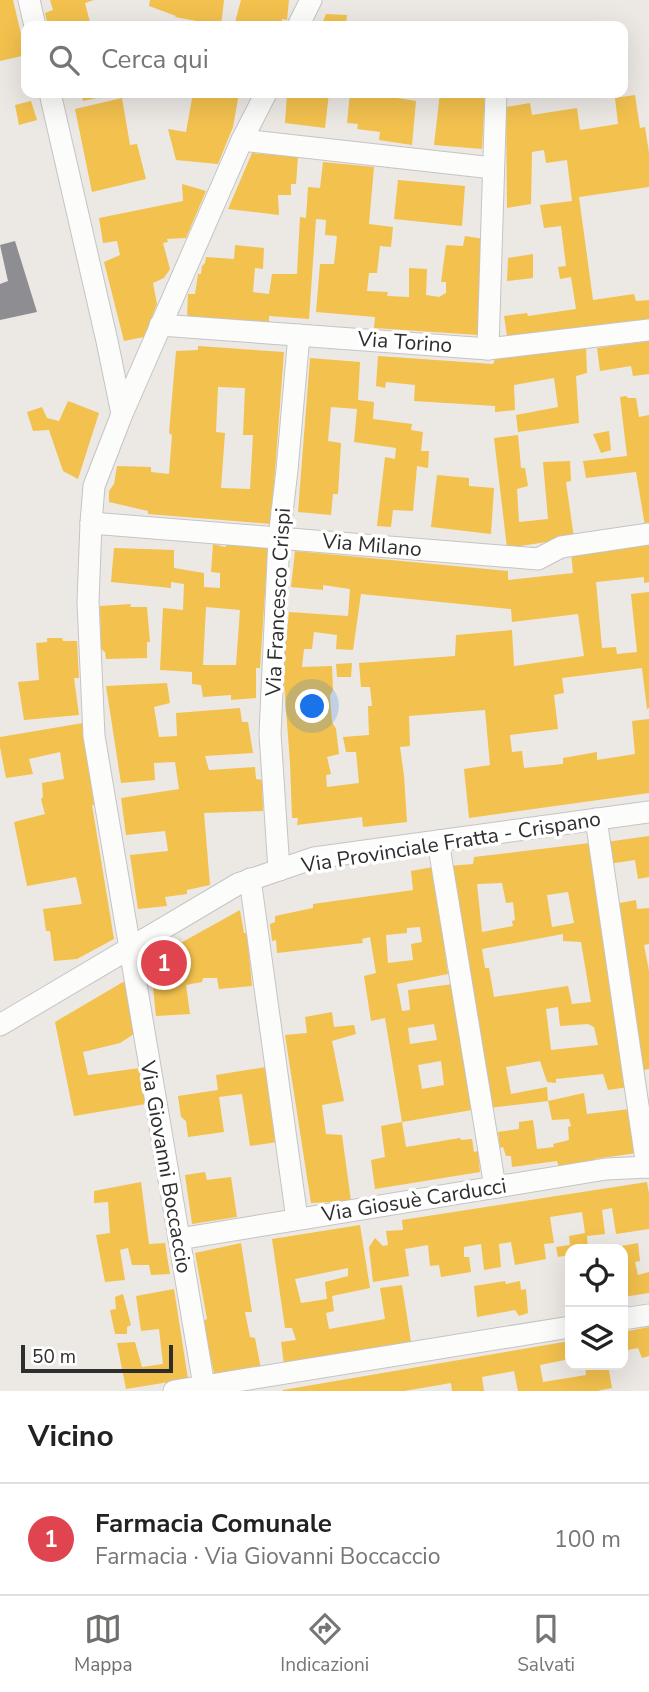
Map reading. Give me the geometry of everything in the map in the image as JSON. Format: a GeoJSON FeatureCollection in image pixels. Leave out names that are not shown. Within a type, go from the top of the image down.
{"type":"FeatureCollection","features":[{"type":"Feature","properties":{"kind":"street"},"geometry":{"type":"LineString","coordinates":[[29,0],[34,21]]}},
{"type":"Feature","properties":{"kind":"street"},"geometry":{"type":"LineString","coordinates":[[300,21],[311,0]]}},
{"type":"Feature","properties":{"kind":"street"},"geometry":{"type":"LineString","coordinates":[[51,98],[122,414]]}},
{"type":"Feature","properties":{"kind":"street","name":"Via Giovanni Boccaccio"},"geometry":{"type":"LineString","coordinates":[[204,1386],[94,736],[88,602],[91,523],[94,486],[122,414],[242,140],[263,98]]}},
{"type":"Feature","properties":{"kind":"street"},"geometry":{"type":"LineString","coordinates":[[488,349],[496,98]]}},
{"type":"Feature","properties":{"kind":"street"},"geometry":{"type":"LineString","coordinates":[[242,140],[493,168]]}},
{"type":"Feature","properties":{"kind":"street","name":"Via Torino"},"geometry":{"type":"LineString","coordinates":[[160,325],[488,349],[649,330]]}},
{"type":"Feature","properties":{"kind":"street","name":"Via Francesco Crispi"},"geometry":{"type":"LineString","coordinates":[[279,870],[271,734],[279,538],[299,335]]}},
{"type":"Feature","properties":{"kind":"street","name":"Via Milano"},"geometry":{"type":"LineString","coordinates":[[91,523],[538,559],[561,547],[649,534]]}},
{"type":"Feature","properties":{"kind":"street","name":"Via Provinciale Fratta - Crispano"},"geometry":{"type":"LineString","coordinates":[[0,1025],[238,884],[314,858],[649,812]]}},
{"type":"Feature","properties":{"kind":"street"},"geometry":{"type":"LineString","coordinates":[[596,819],[648,1167]]}},
{"type":"Feature","properties":{"kind":"street"},"geometry":{"type":"LineString","coordinates":[[438,841],[495,1187]]}},
{"type":"Feature","properties":{"kind":"street"},"geometry":{"type":"LineString","coordinates":[[250,880],[297,1219]]}},
{"type":"Feature","properties":{"kind":"street","name":"Via Giosuè Carducci"},"geometry":{"type":"LineString","coordinates":[[179,1239],[606,1169],[648,1167]]}},
{"type":"Feature","properties":{"kind":"street"},"geometry":{"type":"LineString","coordinates":[[628,1318],[649,1315]]}},
{"type":"Feature","properties":{"kind":"street"},"geometry":{"type":"LineString","coordinates":[[174,1391],[565,1328]]}},
{"type":"Feature","properties":{"kind":"building: Abitazioni"},"geometry":{"type":"Polygon","coordinates":[[[0,0],[13,0],[21,34],[21,56],[0,61],[0,0]]]}},
{"type":"Feature","properties":{"kind":"building: Abitazioni"},"geometry":{"type":"Polygon","coordinates":[[[50,0],[94,0],[85,3],[90,21],[47,21],[45,13],[53,10],[50,0]]]}},
{"type":"Feature","properties":{"kind":"building: Abitazioni"},"geometry":{"type":"Polygon","coordinates":[[[150,0],[224,0],[222,21],[196,21],[175,17],[149,6],[150,0]]]}},
{"type":"Feature","properties":{"kind":"building: Abitazioni"},"geometry":{"type":"Polygon","coordinates":[[[241,0],[289,0],[287,20],[235,21],[241,0]]]}},
{"type":"Feature","properties":{"kind":"building: Abitazioni"},"geometry":{"type":"Polygon","coordinates":[[[326,14],[347,15],[346,21],[323,21],[326,14]]]}},
{"type":"Feature","properties":{"kind":"building: Abitazioni"},"geometry":{"type":"Polygon","coordinates":[[[635,95],[640,128],[645,127],[649,153],[649,187],[579,197],[593,300],[634,294],[636,301],[649,300],[649,323],[508,342],[504,316],[527,313],[528,316],[576,309],[571,277],[560,279],[558,267],[566,266],[561,226],[544,228],[540,205],[572,201],[567,160],[546,163],[544,150],[532,152],[531,204],[507,208],[506,107],[530,103],[532,115],[577,108],[580,130],[618,124],[615,98],[635,95]]]}},
{"type":"Feature","properties":{"kind":"building: Abitazioni"},"geometry":{"type":"Polygon","coordinates":[[[122,98],[130,145],[137,144],[146,179],[92,192],[75,109],[122,98]]]}},
{"type":"Feature","properties":{"kind":"building: Abitazioni"},"geometry":{"type":"Polygon","coordinates":[[[192,98],[238,98],[233,127],[218,164],[176,160],[168,129],[186,132],[192,98]]]}},
{"type":"Feature","properties":{"kind":"building: Abitazioni"},"geometry":{"type":"Polygon","coordinates":[[[287,98],[328,98],[325,128],[285,123],[287,98]]]}},
{"type":"Feature","properties":{"kind":"building: Abitazioni"},"geometry":{"type":"Polygon","coordinates":[[[350,98],[397,98],[416,101],[412,145],[379,140],[380,132],[357,129],[358,124],[347,123],[350,98]]]}},
{"type":"Feature","properties":{"kind":"building: Abitazioni"},"geometry":{"type":"Polygon","coordinates":[[[439,98],[485,98],[482,149],[434,145],[439,98]]]}},
{"type":"Feature","properties":{"kind":"building: Abitazioni"},"geometry":{"type":"Polygon","coordinates":[[[31,101],[37,120],[19,125],[15,105],[31,101]]]}},
{"type":"Feature","properties":{"kind":"building: Abitazioni"},"geometry":{"type":"Polygon","coordinates":[[[252,153],[298,157],[296,184],[291,184],[291,195],[278,195],[279,215],[228,209],[252,153]]]}},
{"type":"Feature","properties":{"kind":"building: Abitazioni"},"geometry":{"type":"Polygon","coordinates":[[[323,162],[374,167],[369,224],[393,227],[391,247],[380,246],[377,273],[369,273],[367,291],[388,292],[387,296],[409,297],[409,268],[427,269],[426,295],[439,297],[446,293],[446,282],[441,282],[446,245],[463,246],[465,236],[484,239],[478,335],[374,328],[375,317],[316,312],[320,264],[334,264],[337,236],[325,235],[326,220],[316,219],[309,319],[269,316],[269,322],[187,319],[188,294],[195,294],[198,274],[201,274],[206,257],[234,259],[235,245],[264,248],[263,269],[255,268],[253,292],[269,294],[272,274],[297,274],[300,217],[306,218],[308,187],[320,188],[323,162]]]}},
{"type":"Feature","properties":{"kind":"building: Abitazioni"},"geometry":{"type":"Polygon","coordinates":[[[398,180],[465,186],[462,226],[394,219],[398,180]]]}},
{"type":"Feature","properties":{"kind":"building: Abitazioni"},"geometry":{"type":"Polygon","coordinates":[[[182,184],[206,191],[186,238],[167,239],[168,242],[163,243],[170,269],[164,278],[153,283],[157,304],[144,337],[124,341],[104,262],[120,255],[117,241],[103,243],[99,218],[183,201],[182,184]]]}},
{"type":"Feature","properties":{"kind":"building: Abitazioni"},"geometry":{"type":"Polygon","coordinates":[[[533,254],[533,278],[507,281],[508,258],[533,254]]]}},
{"type":"Feature","properties":{"kind":"building: Abitazioni"},"geometry":{"type":"Polygon","coordinates":[[[649,341],[649,374],[633,376],[631,366],[600,371],[597,348],[649,341]]]}},
{"type":"Feature","properties":{"kind":"building: Abitazioni"},"geometry":{"type":"Polygon","coordinates":[[[198,346],[284,352],[271,524],[148,514],[148,511],[109,502],[109,491],[114,484],[117,466],[151,467],[151,472],[169,474],[172,435],[169,433],[176,351],[198,350],[198,346]],[[218,387],[216,432],[225,433],[221,488],[250,489],[253,435],[243,435],[245,388],[218,387]]]}},
{"type":"Feature","properties":{"kind":"building: Abitazioni"},"geometry":{"type":"Polygon","coordinates":[[[586,346],[587,373],[576,376],[579,423],[518,432],[516,415],[558,407],[554,378],[514,385],[515,410],[495,412],[495,406],[414,401],[415,385],[386,382],[385,388],[376,386],[378,356],[493,364],[495,359],[586,346]]]}},
{"type":"Feature","properties":{"kind":"building: Abitazioni"},"geometry":{"type":"Polygon","coordinates":[[[310,358],[360,362],[358,400],[374,402],[373,419],[412,424],[411,430],[423,432],[421,451],[429,451],[428,468],[417,466],[413,511],[393,510],[391,527],[377,526],[385,457],[395,459],[396,448],[354,442],[357,409],[331,407],[328,441],[341,443],[338,494],[333,494],[331,515],[298,512],[310,358]]]}},
{"type":"Feature","properties":{"kind":"building: Abitazioni"},"geometry":{"type":"Polygon","coordinates":[[[620,397],[636,398],[639,417],[649,415],[649,526],[645,526],[636,472],[586,478],[583,461],[627,456],[620,397]]]}},
{"type":"Feature","properties":{"kind":"building: Abitazioni"},"geometry":{"type":"Polygon","coordinates":[[[68,401],[99,413],[78,479],[63,471],[49,430],[33,431],[27,412],[42,407],[47,418],[59,421],[68,401]]]}},
{"type":"Feature","properties":{"kind":"building: Abitazioni"},"geometry":{"type":"Polygon","coordinates":[[[609,431],[611,450],[601,453],[593,434],[609,431]]]}},
{"type":"Feature","properties":{"kind":"building: Abitazioni"},"geometry":{"type":"Polygon","coordinates":[[[518,435],[521,468],[525,468],[528,486],[517,489],[519,522],[548,519],[543,462],[570,461],[571,481],[566,482],[574,538],[507,548],[494,438],[518,435]]]}},
{"type":"Feature","properties":{"kind":"building: Abitazioni"},"geometry":{"type":"Polygon","coordinates":[[[437,475],[469,478],[469,486],[494,488],[491,534],[431,527],[437,475]]]}},
{"type":"Feature","properties":{"kind":"building: Abitazioni"},"geometry":{"type":"Polygon","coordinates":[[[649,542],[649,582],[644,583],[644,577],[596,582],[602,648],[616,647],[617,654],[637,652],[631,594],[649,592],[649,708],[647,709],[642,668],[562,678],[564,693],[554,695],[558,729],[510,735],[512,752],[522,751],[524,768],[563,764],[563,758],[597,752],[597,760],[635,754],[632,721],[649,719],[649,793],[469,818],[464,769],[490,765],[485,710],[409,716],[410,746],[400,747],[407,822],[363,827],[362,817],[297,825],[298,818],[292,818],[283,669],[289,612],[348,616],[350,589],[323,585],[323,590],[291,587],[295,551],[508,571],[508,580],[573,573],[571,552],[649,542]],[[361,594],[353,650],[336,649],[337,635],[314,632],[312,649],[304,649],[302,667],[332,666],[332,722],[336,729],[339,754],[327,757],[331,774],[326,775],[327,787],[359,783],[356,752],[346,752],[343,737],[369,735],[368,706],[372,706],[370,687],[361,687],[359,663],[455,656],[456,635],[512,630],[514,666],[584,656],[578,614],[512,622],[511,609],[361,594]]]}},
{"type":"Feature","properties":{"kind":"building: Abitazioni"},"geometry":{"type":"Polygon","coordinates":[[[229,543],[268,546],[260,668],[256,668],[256,698],[231,700],[231,695],[203,697],[201,685],[192,684],[192,672],[160,670],[163,608],[183,610],[184,584],[171,582],[171,588],[111,582],[114,548],[174,550],[174,568],[204,573],[204,587],[220,588],[220,573],[211,572],[213,544],[225,547],[229,543]],[[206,607],[203,665],[236,665],[240,610],[206,607]]]}},
{"type":"Feature","properties":{"kind":"building: Abitazioni"},"geometry":{"type":"Polygon","coordinates":[[[131,604],[130,607],[147,607],[150,642],[147,642],[147,658],[106,659],[105,652],[101,649],[100,606],[131,604]]]}},
{"type":"Feature","properties":{"kind":"building: Abitazioni"},"geometry":{"type":"Polygon","coordinates":[[[47,638],[77,641],[79,678],[74,678],[79,715],[24,720],[18,682],[39,680],[36,643],[47,642],[47,638]]]}},
{"type":"Feature","properties":{"kind":"building: Abitazioni"},"geometry":{"type":"Polygon","coordinates":[[[352,663],[351,677],[337,677],[336,664],[352,663]]]}},
{"type":"Feature","properties":{"kind":"building: Abitazioni"},"geometry":{"type":"Polygon","coordinates":[[[167,683],[170,703],[154,707],[159,737],[177,736],[176,713],[240,708],[242,722],[248,722],[253,753],[205,756],[209,770],[255,767],[256,779],[262,780],[263,811],[204,813],[210,885],[187,890],[187,894],[165,897],[167,906],[138,909],[130,855],[168,851],[165,831],[126,835],[121,798],[179,789],[175,762],[154,763],[155,780],[121,783],[106,686],[167,683]]]}},
{"type":"Feature","properties":{"kind":"building: Abitazioni"},"geometry":{"type":"Polygon","coordinates":[[[83,723],[92,805],[114,939],[77,959],[54,961],[50,931],[46,931],[43,909],[82,904],[76,877],[27,886],[14,822],[45,814],[41,799],[42,783],[64,779],[60,752],[29,759],[33,774],[6,778],[0,737],[83,723]]]}},
{"type":"Feature","properties":{"kind":"building: Abitazioni"},"geometry":{"type":"Polygon","coordinates":[[[649,836],[649,877],[638,879],[635,860],[608,864],[606,842],[649,836]]]}},
{"type":"Feature","properties":{"kind":"building: Abitazioni"},"geometry":{"type":"Polygon","coordinates":[[[590,843],[629,1087],[608,1090],[603,1074],[556,1079],[556,1083],[547,1082],[540,1061],[506,1067],[511,1094],[547,1087],[548,1101],[488,1108],[449,866],[473,864],[474,857],[590,843]],[[502,883],[477,884],[482,932],[513,926],[513,902],[506,903],[502,883]],[[568,892],[547,895],[552,927],[574,923],[568,892]],[[563,934],[482,949],[485,968],[489,968],[494,997],[568,986],[572,1004],[591,1002],[581,942],[563,941],[563,934]],[[558,1007],[546,1009],[551,1050],[598,1045],[594,1027],[588,1024],[560,1026],[558,1007]]]}},
{"type":"Feature","properties":{"kind":"building: Abitazioni"},"geometry":{"type":"Polygon","coordinates":[[[433,867],[448,974],[397,984],[402,1011],[410,1010],[408,990],[453,984],[472,1110],[402,1122],[385,1018],[371,1021],[364,976],[376,973],[370,937],[362,939],[363,943],[277,953],[270,924],[275,922],[275,916],[313,908],[313,904],[413,890],[411,871],[433,867]],[[420,927],[407,928],[407,933],[386,935],[388,963],[413,960],[411,944],[422,942],[420,927]],[[434,1024],[408,1028],[410,1044],[437,1040],[434,1024]],[[441,1061],[418,1065],[422,1089],[444,1085],[441,1061]]]}},
{"type":"Feature","properties":{"kind":"building: Abitazioni"},"geometry":{"type":"Polygon","coordinates":[[[636,900],[637,909],[649,908],[649,944],[644,945],[649,971],[649,1069],[640,1071],[614,904],[636,900]]]}},
{"type":"Feature","properties":{"kind":"building: Abitazioni"},"geometry":{"type":"Polygon","coordinates":[[[240,910],[244,933],[247,933],[252,986],[219,989],[217,978],[203,978],[202,982],[186,985],[190,1014],[156,1016],[150,960],[240,910]]]}},
{"type":"Feature","properties":{"kind":"building: Abitazioni"},"geometry":{"type":"Polygon","coordinates":[[[123,982],[128,985],[137,1032],[120,1043],[83,1052],[88,1075],[140,1068],[146,1104],[74,1116],[55,1022],[123,982]]]}},
{"type":"Feature","properties":{"kind":"building: Abitazioni"},"geometry":{"type":"Polygon","coordinates":[[[332,1012],[334,1027],[354,1025],[356,1034],[332,1041],[344,1101],[322,1105],[326,1134],[342,1135],[351,1201],[311,1203],[285,1035],[307,1033],[305,1017],[332,1012]]]}},
{"type":"Feature","properties":{"kind":"building: Abitazioni"},"geometry":{"type":"Polygon","coordinates":[[[266,1067],[277,1142],[250,1146],[242,1094],[219,1097],[224,1132],[188,1137],[178,1096],[218,1090],[216,1075],[266,1067]]]}},
{"type":"Feature","properties":{"kind":"building: Abitazioni"},"geometry":{"type":"Polygon","coordinates":[[[584,1093],[587,1114],[630,1109],[637,1153],[594,1159],[595,1163],[559,1168],[557,1161],[512,1167],[511,1156],[506,1156],[503,1147],[500,1148],[498,1132],[519,1129],[519,1122],[533,1120],[537,1149],[554,1147],[553,1144],[569,1140],[568,1127],[571,1126],[569,1119],[552,1120],[548,1101],[584,1093]]]}},
{"type":"Feature","properties":{"kind":"building: Abitazioni"},"geometry":{"type":"Polygon","coordinates":[[[402,1122],[406,1147],[460,1138],[472,1139],[474,1152],[478,1151],[480,1172],[375,1189],[371,1160],[385,1157],[381,1126],[402,1122]]]}},
{"type":"Feature","properties":{"kind":"building: Abitazioni"},"geometry":{"type":"Polygon","coordinates":[[[205,1172],[207,1180],[231,1177],[237,1217],[192,1224],[185,1175],[205,1172]]]}},
{"type":"Feature","properties":{"kind":"building: Abitazioni"},"geometry":{"type":"Polygon","coordinates":[[[141,1182],[149,1244],[165,1243],[170,1274],[151,1275],[149,1265],[132,1265],[128,1248],[120,1250],[125,1280],[105,1282],[96,1235],[110,1233],[108,1202],[94,1203],[94,1191],[141,1182]]]}},
{"type":"Feature","properties":{"kind":"building: Abitazioni"},"geometry":{"type":"Polygon","coordinates":[[[647,1182],[649,1194],[649,1229],[616,1234],[612,1208],[602,1210],[605,1234],[587,1236],[588,1244],[570,1244],[569,1236],[585,1233],[582,1212],[550,1217],[554,1243],[544,1244],[546,1259],[515,1265],[511,1242],[499,1244],[501,1267],[484,1270],[481,1244],[464,1247],[464,1257],[469,1257],[471,1272],[441,1277],[439,1265],[430,1266],[428,1245],[405,1249],[409,1276],[373,1282],[369,1247],[375,1238],[383,1246],[388,1245],[386,1231],[403,1230],[402,1220],[647,1182]]]}},
{"type":"Feature","properties":{"kind":"building: Abitazioni"},"geometry":{"type":"Polygon","coordinates":[[[360,1225],[370,1288],[332,1296],[334,1311],[326,1313],[329,1329],[385,1319],[380,1288],[402,1285],[411,1342],[284,1364],[281,1342],[296,1340],[292,1328],[285,1328],[272,1239],[360,1225]],[[348,1268],[295,1279],[301,1303],[327,1299],[325,1282],[348,1276],[348,1268]]]}},
{"type":"Feature","properties":{"kind":"building: Abitazioni"},"geometry":{"type":"Polygon","coordinates":[[[241,1243],[252,1312],[245,1312],[250,1337],[255,1338],[261,1369],[215,1378],[203,1321],[207,1319],[195,1253],[241,1243]]]}},
{"type":"Feature","properties":{"kind":"building: Abitazioni"},"geometry":{"type":"Polygon","coordinates":[[[638,1243],[640,1261],[635,1262],[638,1275],[649,1272],[649,1293],[628,1296],[628,1245],[638,1243]]]}},
{"type":"Feature","properties":{"kind":"building: Abitazioni"},"geometry":{"type":"Polygon","coordinates":[[[565,1246],[565,1256],[558,1257],[556,1247],[565,1246]]]}},
{"type":"Feature","properties":{"kind":"building: Abitazioni"},"geometry":{"type":"Polygon","coordinates":[[[505,1281],[506,1284],[520,1281],[521,1290],[526,1289],[528,1313],[519,1316],[515,1310],[477,1317],[474,1286],[505,1281]]]}},
{"type":"Feature","properties":{"kind":"building: Abitazioni"},"geometry":{"type":"Polygon","coordinates":[[[174,1289],[188,1379],[126,1389],[117,1343],[135,1342],[142,1367],[163,1364],[159,1329],[141,1331],[136,1296],[174,1289]]]}},
{"type":"Feature","properties":{"kind":"building: Abitazioni"},"geometry":{"type":"Polygon","coordinates":[[[123,1294],[131,1325],[127,1327],[127,1334],[115,1334],[110,1310],[116,1309],[115,1297],[123,1294]]]}},
{"type":"Feature","properties":{"kind":"building: Abitazioni"},"geometry":{"type":"Polygon","coordinates":[[[649,1327],[649,1356],[642,1358],[638,1348],[628,1350],[628,1331],[649,1327]]]}},
{"type":"Feature","properties":{"kind":"building: Abitazioni"},"geometry":{"type":"Polygon","coordinates":[[[565,1342],[565,1360],[540,1365],[543,1382],[586,1375],[586,1370],[609,1370],[612,1388],[597,1391],[518,1391],[514,1371],[482,1377],[484,1391],[452,1391],[451,1383],[404,1391],[283,1390],[565,1342]]]}},
{"type":"Feature","properties":{"kind":"building: Industria"},"geometry":{"type":"Polygon","coordinates":[[[15,241],[37,312],[0,320],[0,284],[8,281],[0,245],[15,241]]]}},
{"type":"Feature","properties":{"kind":"place","name":"Farmacia Comunale"},"geometry":{"type":"Point","coordinates":[164,963]}}]}
